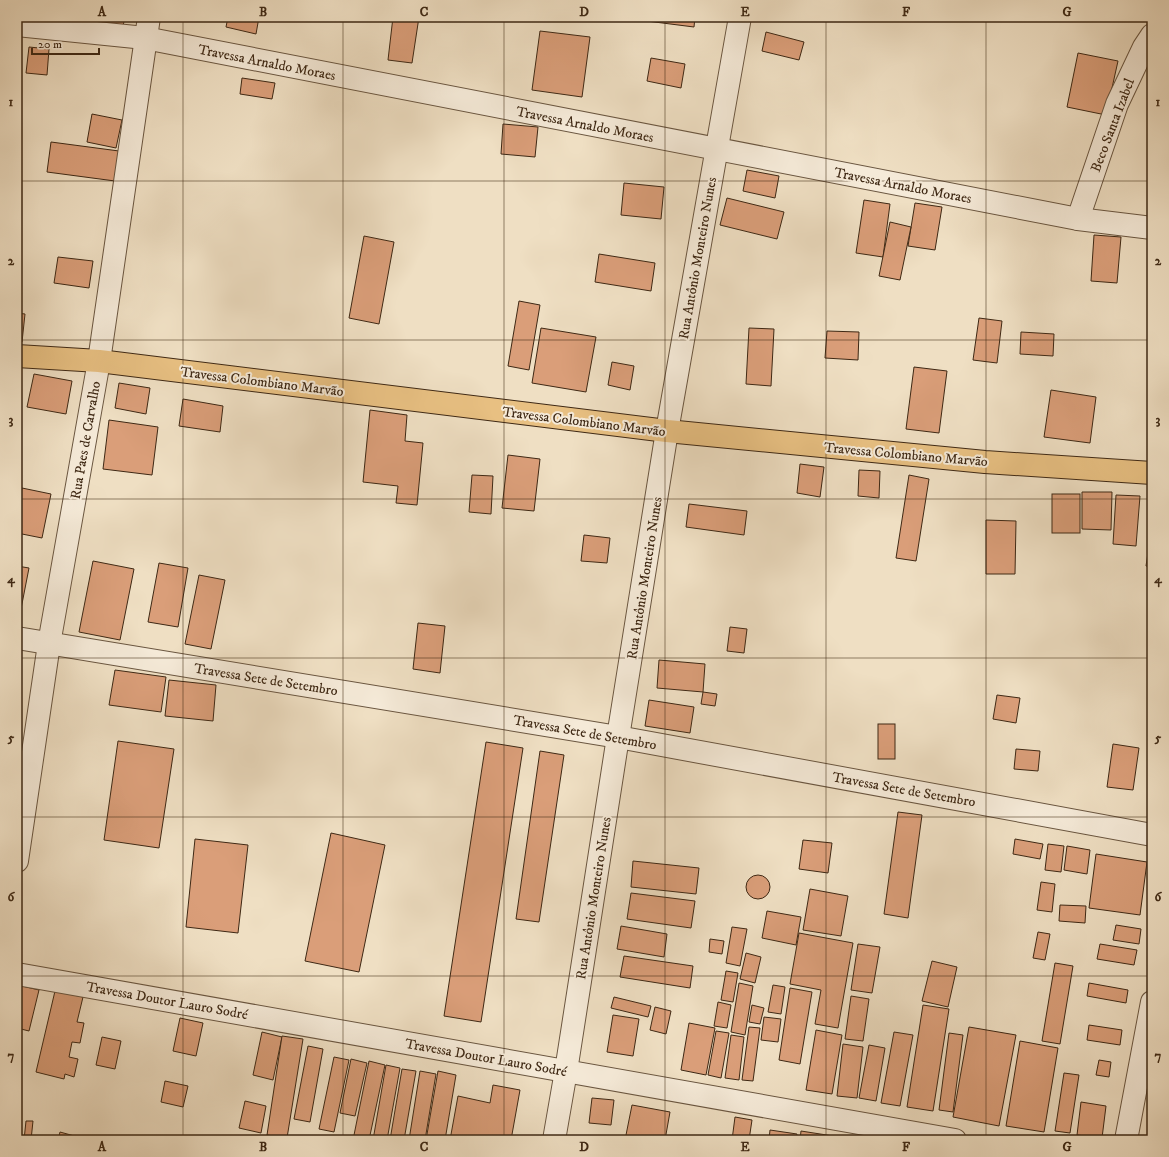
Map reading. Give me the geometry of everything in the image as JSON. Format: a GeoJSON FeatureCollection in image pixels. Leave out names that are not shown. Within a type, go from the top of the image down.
{"type":"FeatureCollection","features":[{"type":"Feature","properties":{"kind":"main road","name":"Travessa Colombiano Marvão"},"geometry":{"type":"LineString","coordinates":[[17,356],[99,361],[667,431],[985,462],[1152,473]]}},
{"type":"Feature","properties":{"kind":"street","name":"Rua Paes de Carvalho"},"geometry":{"type":"LineString","coordinates":[[17,862],[49,644],[99,361],[149,17]]}},
{"type":"Feature","properties":{"kind":"street","name":"Rua Antônio Monteiro Nunes"},"geometry":{"type":"LineString","coordinates":[[554,1140],[667,431],[740,17]]}},
{"type":"Feature","properties":{"kind":"street","name":"Travessa Arnaldo Moraes"},"geometry":{"type":"LineString","coordinates":[[17,25],[145,38],[1078,219],[1152,228]]}},
{"type":"Feature","properties":{"kind":"street","name":"Beco Santa Izabel"},"geometry":{"type":"LineString","coordinates":[[1078,219],[1117,104],[1144,47],[1152,35]]}},
{"type":"Feature","properties":{"kind":"street","name":"Travessa Sete de Setembro"},"geometry":{"type":"LineString","coordinates":[[17,638],[618,737],[1152,835]]}},
{"type":"Feature","properties":{"kind":"street","name":"Travessa Doutor Lauro Sodré"},"geometry":{"type":"LineString","coordinates":[[17,974],[955,1140]]}},
{"type":"Feature","properties":{"kind":"street"},"geometry":{"type":"LineString","coordinates":[[1126,1140],[1152,1002]]}},
{"type":"Feature","properties":{"kind":"building"},"geometry":{"type":"Polygon","coordinates":[[[99,17],[125,17],[123,26],[98,22],[99,17]]]}},
{"type":"Feature","properties":{"kind":"building"},"geometry":{"type":"Polygon","coordinates":[[[228,17],[259,17],[256,34],[226,27],[228,17]]]}},
{"type":"Feature","properties":{"kind":"building"},"geometry":{"type":"Polygon","coordinates":[[[393,17],[419,17],[412,63],[388,60],[393,17]]]}},
{"type":"Feature","properties":{"kind":"building"},"geometry":{"type":"Polygon","coordinates":[[[632,17],[695,17],[694,27],[631,19],[632,17]]]}},
{"type":"Feature","properties":{"kind":"building"},"geometry":{"type":"Polygon","coordinates":[[[540,31],[590,37],[582,97],[532,90],[540,31]]]}},
{"type":"Feature","properties":{"kind":"building"},"geometry":{"type":"Polygon","coordinates":[[[766,32],[804,42],[799,60],[762,51],[766,32]]]}},
{"type":"Feature","properties":{"kind":"building"},"geometry":{"type":"Polygon","coordinates":[[[29,47],[49,49],[47,75],[26,73],[29,47]]]}},
{"type":"Feature","properties":{"kind":"building"},"geometry":{"type":"Polygon","coordinates":[[[1078,53],[1118,61],[1106,115],[1067,107],[1078,53]]]}},
{"type":"Feature","properties":{"kind":"building"},"geometry":{"type":"Polygon","coordinates":[[[651,58],[685,64],[681,88],[647,81],[651,58]]]}},
{"type":"Feature","properties":{"kind":"building"},"geometry":{"type":"Polygon","coordinates":[[[242,78],[275,83],[272,99],[240,94],[242,78]]]}},
{"type":"Feature","properties":{"kind":"building"},"geometry":{"type":"Polygon","coordinates":[[[92,114],[122,120],[116,148],[87,142],[92,114]]]}},
{"type":"Feature","properties":{"kind":"building"},"geometry":{"type":"Polygon","coordinates":[[[503,124],[538,127],[535,157],[501,154],[503,124]]]}},
{"type":"Feature","properties":{"kind":"building"},"geometry":{"type":"Polygon","coordinates":[[[51,142],[119,151],[115,181],[47,172],[51,142]]]}},
{"type":"Feature","properties":{"kind":"building"},"geometry":{"type":"Polygon","coordinates":[[[747,170],[779,176],[775,198],[743,191],[747,170]]]}},
{"type":"Feature","properties":{"kind":"building"},"geometry":{"type":"Polygon","coordinates":[[[624,183],[664,187],[661,219],[621,215],[624,183]]]}},
{"type":"Feature","properties":{"kind":"building"},"geometry":{"type":"Polygon","coordinates":[[[727,198],[784,212],[777,239],[720,225],[727,198]]]}},
{"type":"Feature","properties":{"kind":"building"},"geometry":{"type":"Polygon","coordinates":[[[864,200],[890,204],[883,257],[856,253],[864,200]]]}},
{"type":"Feature","properties":{"kind":"building"},"geometry":{"type":"Polygon","coordinates":[[[915,203],[942,207],[935,250],[908,246],[915,203]]]}},
{"type":"Feature","properties":{"kind":"building"},"geometry":{"type":"Polygon","coordinates":[[[890,222],[911,227],[900,280],[879,276],[890,222]]]}},
{"type":"Feature","properties":{"kind":"building"},"geometry":{"type":"Polygon","coordinates":[[[1094,235],[1121,237],[1117,283],[1091,281],[1094,235]]]}},
{"type":"Feature","properties":{"kind":"building"},"geometry":{"type":"Polygon","coordinates":[[[364,236],[394,242],[379,324],[349,318],[364,236]]]}},
{"type":"Feature","properties":{"kind":"building"},"geometry":{"type":"Polygon","coordinates":[[[599,254],[655,263],[651,291],[595,282],[599,254]]]}},
{"type":"Feature","properties":{"kind":"building"},"geometry":{"type":"Polygon","coordinates":[[[58,257],[93,261],[89,288],[54,283],[58,257]]]}},
{"type":"Feature","properties":{"kind":"building"},"geometry":{"type":"Polygon","coordinates":[[[519,301],[540,305],[529,370],[508,366],[519,301]]]}},
{"type":"Feature","properties":{"kind":"building"},"geometry":{"type":"Polygon","coordinates":[[[17,313],[25,314],[22,342],[17,341],[17,313]]]}},
{"type":"Feature","properties":{"kind":"building"},"geometry":{"type":"Polygon","coordinates":[[[979,318],[1002,321],[997,363],[973,360],[979,318]]]}},
{"type":"Feature","properties":{"kind":"building"},"geometry":{"type":"Polygon","coordinates":[[[541,328],[596,337],[586,392],[532,383],[541,328]]]}},
{"type":"Feature","properties":{"kind":"building"},"geometry":{"type":"Polygon","coordinates":[[[749,328],[774,329],[771,386],[746,384],[749,328]]]}},
{"type":"Feature","properties":{"kind":"building"},"geometry":{"type":"Polygon","coordinates":[[[827,331],[859,332],[858,360],[825,358],[827,331]]]}},
{"type":"Feature","properties":{"kind":"building"},"geometry":{"type":"Polygon","coordinates":[[[1021,332],[1054,334],[1053,356],[1020,354],[1021,332]]]}},
{"type":"Feature","properties":{"kind":"building"},"geometry":{"type":"Polygon","coordinates":[[[612,362],[634,366],[630,390],[608,385],[612,362]]]}},
{"type":"Feature","properties":{"kind":"building"},"geometry":{"type":"Polygon","coordinates":[[[914,367],[947,371],[939,433],[906,429],[914,367]]]}},
{"type":"Feature","properties":{"kind":"building"},"geometry":{"type":"Polygon","coordinates":[[[34,374],[72,381],[66,414],[27,407],[34,374]]]}},
{"type":"Feature","properties":{"kind":"building"},"geometry":{"type":"Polygon","coordinates":[[[119,383],[150,388],[146,414],[115,408],[119,383]]]}},
{"type":"Feature","properties":{"kind":"building"},"geometry":{"type":"Polygon","coordinates":[[[1051,390],[1096,397],[1090,443],[1044,437],[1051,390]]]}},
{"type":"Feature","properties":{"kind":"building"},"geometry":{"type":"Polygon","coordinates":[[[183,399],[223,406],[220,432],[179,426],[183,399]]]}},
{"type":"Feature","properties":{"kind":"building"},"geometry":{"type":"Polygon","coordinates":[[[370,410],[407,415],[405,441],[423,443],[417,505],[396,503],[398,486],[363,482],[370,410]]]}},
{"type":"Feature","properties":{"kind":"building"},"geometry":{"type":"Polygon","coordinates":[[[109,420],[158,427],[152,475],[103,469],[109,420]]]}},
{"type":"Feature","properties":{"kind":"building"},"geometry":{"type":"Polygon","coordinates":[[[508,455],[540,459],[534,511],[502,508],[508,455]]]}},
{"type":"Feature","properties":{"kind":"building"},"geometry":{"type":"Polygon","coordinates":[[[800,464],[824,467],[820,497],[797,493],[800,464]]]}},
{"type":"Feature","properties":{"kind":"building"},"geometry":{"type":"Polygon","coordinates":[[[859,470],[880,471],[879,498],[858,496],[859,470]]]}},
{"type":"Feature","properties":{"kind":"building"},"geometry":{"type":"Polygon","coordinates":[[[472,475],[493,476],[491,514],[469,512],[472,475]]]}},
{"type":"Feature","properties":{"kind":"building"},"geometry":{"type":"Polygon","coordinates":[[[909,475],[929,479],[916,561],[896,558],[909,475]]]}},
{"type":"Feature","properties":{"kind":"building"},"geometry":{"type":"Polygon","coordinates":[[[22,488],[51,494],[42,538],[17,533],[17,514],[22,488]]]}},
{"type":"Feature","properties":{"kind":"building"},"geometry":{"type":"Polygon","coordinates":[[[1082,492],[1112,492],[1111,530],[1082,529],[1082,492]]]}},
{"type":"Feature","properties":{"kind":"building"},"geometry":{"type":"Polygon","coordinates":[[[1052,494],[1080,494],[1080,533],[1052,533],[1052,494]]]}},
{"type":"Feature","properties":{"kind":"building"},"geometry":{"type":"Polygon","coordinates":[[[1116,495],[1140,496],[1136,546],[1113,544],[1116,495]]]}},
{"type":"Feature","properties":{"kind":"building"},"geometry":{"type":"Polygon","coordinates":[[[689,504],[747,511],[744,535],[686,527],[689,504]]]}},
{"type":"Feature","properties":{"kind":"building"},"geometry":{"type":"Polygon","coordinates":[[[986,520],[1016,521],[1015,574],[986,574],[986,520]]]}},
{"type":"Feature","properties":{"kind":"building"},"geometry":{"type":"Polygon","coordinates":[[[584,535],[610,538],[607,563],[581,561],[584,535]]]}},
{"type":"Feature","properties":{"kind":"building"},"geometry":{"type":"Polygon","coordinates":[[[1149,546],[1152,547],[1152,567],[1146,566],[1149,546]]]}},
{"type":"Feature","properties":{"kind":"building"},"geometry":{"type":"Polygon","coordinates":[[[93,561],[134,569],[120,640],[79,632],[93,561]]]}},
{"type":"Feature","properties":{"kind":"building"},"geometry":{"type":"Polygon","coordinates":[[[159,563],[188,568],[178,627],[148,622],[159,563]]]}},
{"type":"Feature","properties":{"kind":"building"},"geometry":{"type":"Polygon","coordinates":[[[17,566],[29,568],[20,614],[17,614],[17,566]]]}},
{"type":"Feature","properties":{"kind":"building"},"geometry":{"type":"Polygon","coordinates":[[[199,575],[225,580],[211,649],[185,644],[199,575]]]}},
{"type":"Feature","properties":{"kind":"building"},"geometry":{"type":"Polygon","coordinates":[[[418,623],[445,626],[440,673],[413,669],[418,623]]]}},
{"type":"Feature","properties":{"kind":"building"},"geometry":{"type":"Polygon","coordinates":[[[730,627],[747,629],[744,653],[727,651],[730,627]]]}},
{"type":"Feature","properties":{"kind":"building"},"geometry":{"type":"Polygon","coordinates":[[[659,660],[705,664],[703,692],[657,688],[659,660]]]}},
{"type":"Feature","properties":{"kind":"building"},"geometry":{"type":"Polygon","coordinates":[[[1152,662],[1152,677],[1150,677],[1152,662]]]}},
{"type":"Feature","properties":{"kind":"building"},"geometry":{"type":"Polygon","coordinates":[[[115,670],[166,677],[161,712],[109,705],[115,670]]]}},
{"type":"Feature","properties":{"kind":"building"},"geometry":{"type":"Polygon","coordinates":[[[169,680],[216,685],[213,721],[165,716],[169,680]]]}},
{"type":"Feature","properties":{"kind":"building"},"geometry":{"type":"Polygon","coordinates":[[[703,692],[717,694],[715,706],[701,704],[703,692]]]}},
{"type":"Feature","properties":{"kind":"building"},"geometry":{"type":"Polygon","coordinates":[[[997,695],[1020,698],[1016,723],[993,719],[997,695]]]}},
{"type":"Feature","properties":{"kind":"building"},"geometry":{"type":"Polygon","coordinates":[[[649,700],[694,707],[690,733],[645,726],[649,700]]]}},
{"type":"Feature","properties":{"kind":"building"},"geometry":{"type":"Polygon","coordinates":[[[878,724],[895,724],[895,759],[878,759],[878,724]]]}},
{"type":"Feature","properties":{"kind":"building"},"geometry":{"type":"Polygon","coordinates":[[[118,741],[174,749],[159,848],[104,840],[118,741]]]}},
{"type":"Feature","properties":{"kind":"building"},"geometry":{"type":"Polygon","coordinates":[[[486,742],[523,748],[481,1022],[444,1016],[486,742]]]}},
{"type":"Feature","properties":{"kind":"building"},"geometry":{"type":"Polygon","coordinates":[[[1113,744],[1139,748],[1133,790],[1107,787],[1113,744]]]}},
{"type":"Feature","properties":{"kind":"building"},"geometry":{"type":"Polygon","coordinates":[[[1016,749],[1040,751],[1038,771],[1014,769],[1016,749]]]}},
{"type":"Feature","properties":{"kind":"building"},"geometry":{"type":"Polygon","coordinates":[[[540,751],[564,755],[539,922],[516,919],[540,751]]]}},
{"type":"Feature","properties":{"kind":"building"},"geometry":{"type":"Polygon","coordinates":[[[898,812],[922,815],[908,918],[884,914],[898,812]]]}},
{"type":"Feature","properties":{"kind":"building"},"geometry":{"type":"Polygon","coordinates":[[[331,833],[385,845],[359,972],[305,961],[331,833]]]}},
{"type":"Feature","properties":{"kind":"building"},"geometry":{"type":"Polygon","coordinates":[[[195,839],[248,845],[238,933],[186,927],[195,839]]]}},
{"type":"Feature","properties":{"kind":"building"},"geometry":{"type":"Polygon","coordinates":[[[1015,839],[1043,844],[1040,859],[1013,854],[1015,839]]]}},
{"type":"Feature","properties":{"kind":"building"},"geometry":{"type":"Polygon","coordinates":[[[803,840],[832,843],[828,873],[799,869],[803,840]]]}},
{"type":"Feature","properties":{"kind":"building"},"geometry":{"type":"Polygon","coordinates":[[[1048,844],[1064,846],[1061,872],[1045,870],[1048,844]]]}},
{"type":"Feature","properties":{"kind":"building"},"geometry":{"type":"Polygon","coordinates":[[[1067,846],[1090,850],[1087,874],[1064,870],[1067,846]]]}},
{"type":"Feature","properties":{"kind":"building"},"geometry":{"type":"Polygon","coordinates":[[[1096,854],[1147,862],[1140,915],[1089,908],[1096,854]]]}},
{"type":"Feature","properties":{"kind":"building"},"geometry":{"type":"Polygon","coordinates":[[[633,861],[699,868],[696,894],[631,887],[633,861]]]}},
{"type":"Feature","properties":{"kind":"building"},"geometry":{"type":"Polygon","coordinates":[[[758,875],[767,878],[770,887],[767,896],[758,899],[749,896],[746,887],[749,878],[758,875]]]}},
{"type":"Feature","properties":{"kind":"building"},"geometry":{"type":"Polygon","coordinates":[[[1041,882],[1055,884],[1052,912],[1037,910],[1041,882]]]}},
{"type":"Feature","properties":{"kind":"building"},"geometry":{"type":"Polygon","coordinates":[[[810,889],[848,896],[841,936],[803,930],[810,889]]]}},
{"type":"Feature","properties":{"kind":"building"},"geometry":{"type":"Polygon","coordinates":[[[631,893],[695,901],[691,928],[627,919],[631,893]]]}},
{"type":"Feature","properties":{"kind":"building"},"geometry":{"type":"Polygon","coordinates":[[[1060,905],[1086,906],[1085,923],[1059,921],[1060,905]]]}},
{"type":"Feature","properties":{"kind":"building"},"geometry":{"type":"Polygon","coordinates":[[[767,911],[801,917],[796,945],[762,938],[767,911]]]}},
{"type":"Feature","properties":{"kind":"building"},"geometry":{"type":"Polygon","coordinates":[[[1116,925],[1141,929],[1139,944],[1113,940],[1116,925]]]}},
{"type":"Feature","properties":{"kind":"building"},"geometry":{"type":"Polygon","coordinates":[[[621,926],[667,934],[664,957],[617,949],[621,926]]]}},
{"type":"Feature","properties":{"kind":"building"},"geometry":{"type":"Polygon","coordinates":[[[732,927],[747,929],[740,966],[726,963],[732,927]]]}},
{"type":"Feature","properties":{"kind":"building"},"geometry":{"type":"Polygon","coordinates":[[[1038,932],[1050,934],[1045,960],[1033,958],[1038,932]]]}},
{"type":"Feature","properties":{"kind":"building"},"geometry":{"type":"Polygon","coordinates":[[[799,933],[853,943],[838,1028],[815,1024],[821,990],[790,984],[799,933]]]}},
{"type":"Feature","properties":{"kind":"building"},"geometry":{"type":"Polygon","coordinates":[[[710,939],[724,941],[722,954],[709,952],[710,939]]]}},
{"type":"Feature","properties":{"kind":"building"},"geometry":{"type":"Polygon","coordinates":[[[858,944],[880,947],[872,993],[851,990],[858,944]]]}},
{"type":"Feature","properties":{"kind":"building"},"geometry":{"type":"Polygon","coordinates":[[[1100,944],[1137,950],[1134,965],[1097,959],[1100,944]]]}},
{"type":"Feature","properties":{"kind":"building"},"geometry":{"type":"Polygon","coordinates":[[[746,953],[761,957],[755,983],[740,979],[746,953]]]}},
{"type":"Feature","properties":{"kind":"building"},"geometry":{"type":"Polygon","coordinates":[[[624,956],[693,966],[690,988],[620,977],[624,956]]]}},
{"type":"Feature","properties":{"kind":"building"},"geometry":{"type":"Polygon","coordinates":[[[932,961],[957,967],[948,1007],[922,1001],[932,961]]]}},
{"type":"Feature","properties":{"kind":"building"},"geometry":{"type":"Polygon","coordinates":[[[1055,963],[1073,966],[1060,1044],[1042,1041],[1055,963]]]}},
{"type":"Feature","properties":{"kind":"building"},"geometry":{"type":"Polygon","coordinates":[[[726,971],[738,973],[733,1002],[721,1000],[726,971]]]}},
{"type":"Feature","properties":{"kind":"building"},"geometry":{"type":"Polygon","coordinates":[[[739,983],[753,986],[745,1035],[731,1032],[739,983]]]}},
{"type":"Feature","properties":{"kind":"building"},"geometry":{"type":"Polygon","coordinates":[[[1089,983],[1128,990],[1126,1003],[1087,996],[1089,983]]]}},
{"type":"Feature","properties":{"kind":"building"},"geometry":{"type":"Polygon","coordinates":[[[18,985],[39,990],[29,1031],[17,1028],[18,985]]]}},
{"type":"Feature","properties":{"kind":"building"},"geometry":{"type":"Polygon","coordinates":[[[773,985],[785,987],[781,1014],[768,1012],[773,985]]]}},
{"type":"Feature","properties":{"kind":"building"},"geometry":{"type":"Polygon","coordinates":[[[790,988],[812,992],[800,1064],[779,1060],[790,988]]]}},
{"type":"Feature","properties":{"kind":"building"},"geometry":{"type":"Polygon","coordinates":[[[55,991],[83,997],[77,1022],[84,1023],[80,1043],[72,1042],[69,1057],[78,1059],[74,1077],[65,1074],[64,1079],[36,1072],[55,991]]]}},
{"type":"Feature","properties":{"kind":"building"},"geometry":{"type":"Polygon","coordinates":[[[851,996],[869,999],[863,1041],[845,1039],[851,996]]]}},
{"type":"Feature","properties":{"kind":"building"},"geometry":{"type":"Polygon","coordinates":[[[614,997],[651,1006],[648,1017],[611,1008],[614,997]]]}},
{"type":"Feature","properties":{"kind":"building"},"geometry":{"type":"Polygon","coordinates":[[[718,1002],[731,1005],[727,1028],[714,1026],[718,1002]]]}},
{"type":"Feature","properties":{"kind":"building"},"geometry":{"type":"Polygon","coordinates":[[[752,1005],[764,1008],[760,1024],[749,1022],[752,1005]]]}},
{"type":"Feature","properties":{"kind":"building"},"geometry":{"type":"Polygon","coordinates":[[[923,1005],[949,1009],[933,1111],[907,1107],[923,1005]]]}},
{"type":"Feature","properties":{"kind":"building"},"geometry":{"type":"Polygon","coordinates":[[[655,1007],[671,1011],[666,1034],[650,1030],[655,1007]]]}},
{"type":"Feature","properties":{"kind":"building"},"geometry":{"type":"Polygon","coordinates":[[[613,1015],[639,1019],[633,1056],[607,1052],[613,1015]]]}},
{"type":"Feature","properties":{"kind":"building"},"geometry":{"type":"Polygon","coordinates":[[[764,1017],[781,1019],[778,1042],[761,1040],[764,1017]]]}},
{"type":"Feature","properties":{"kind":"building"},"geometry":{"type":"Polygon","coordinates":[[[180,1018],[203,1023],[196,1056],[173,1051],[180,1018]]]}},
{"type":"Feature","properties":{"kind":"building"},"geometry":{"type":"Polygon","coordinates":[[[689,1023],[715,1028],[706,1075],[681,1070],[689,1023]]]}},
{"type":"Feature","properties":{"kind":"building"},"geometry":{"type":"Polygon","coordinates":[[[1089,1025],[1122,1030],[1120,1045],[1087,1040],[1089,1025]]]}},
{"type":"Feature","properties":{"kind":"building"},"geometry":{"type":"Polygon","coordinates":[[[749,1027],[760,1028],[753,1081],[742,1080],[749,1027]]]}},
{"type":"Feature","properties":{"kind":"building"},"geometry":{"type":"Polygon","coordinates":[[[969,1027],[1016,1035],[999,1126],[953,1117],[969,1027]]]}},
{"type":"Feature","properties":{"kind":"building"},"geometry":{"type":"Polygon","coordinates":[[[816,1030],[842,1035],[832,1094],[806,1090],[816,1030]]]}},
{"type":"Feature","properties":{"kind":"building"},"geometry":{"type":"Polygon","coordinates":[[[716,1031],[729,1033],[721,1078],[708,1075],[716,1031]]]}},
{"type":"Feature","properties":{"kind":"building"},"geometry":{"type":"Polygon","coordinates":[[[262,1032],[282,1037],[273,1080],[253,1075],[262,1032]]]}},
{"type":"Feature","properties":{"kind":"building"},"geometry":{"type":"Polygon","coordinates":[[[894,1032],[913,1035],[900,1106],[881,1103],[894,1032]]]}},
{"type":"Feature","properties":{"kind":"building"},"geometry":{"type":"Polygon","coordinates":[[[949,1033],[963,1035],[953,1112],[939,1110],[949,1033]]]}},
{"type":"Feature","properties":{"kind":"building"},"geometry":{"type":"Polygon","coordinates":[[[731,1035],[744,1037],[739,1080],[725,1078],[731,1035]]]}},
{"type":"Feature","properties":{"kind":"building"},"geometry":{"type":"Polygon","coordinates":[[[282,1036],[303,1039],[287,1138],[267,1135],[282,1036]]]}},
{"type":"Feature","properties":{"kind":"building"},"geometry":{"type":"Polygon","coordinates":[[[102,1037],[121,1041],[115,1069],[96,1065],[102,1037]]]}},
{"type":"Feature","properties":{"kind":"building"},"geometry":{"type":"Polygon","coordinates":[[[1020,1041],[1058,1048],[1044,1132],[1006,1126],[1020,1041]]]}},
{"type":"Feature","properties":{"kind":"building"},"geometry":{"type":"Polygon","coordinates":[[[843,1044],[863,1047],[857,1098],[837,1096],[843,1044]]]}},
{"type":"Feature","properties":{"kind":"building"},"geometry":{"type":"Polygon","coordinates":[[[869,1045],[885,1048],[876,1101],[859,1098],[869,1045]]]}},
{"type":"Feature","properties":{"kind":"building"},"geometry":{"type":"Polygon","coordinates":[[[308,1046],[323,1049],[310,1122],[294,1119],[308,1046]]]}},
{"type":"Feature","properties":{"kind":"building"},"geometry":{"type":"Polygon","coordinates":[[[334,1057],[349,1060],[334,1132],[319,1129],[334,1057]]]}},
{"type":"Feature","properties":{"kind":"building"},"geometry":{"type":"Polygon","coordinates":[[[351,1059],[367,1063],[355,1116],[340,1113],[351,1059]]]}},
{"type":"Feature","properties":{"kind":"building"},"geometry":{"type":"Polygon","coordinates":[[[1099,1060],[1111,1062],[1109,1077],[1096,1075],[1099,1060]]]}},
{"type":"Feature","properties":{"kind":"building"},"geometry":{"type":"Polygon","coordinates":[[[369,1061],[385,1065],[369,1140],[353,1140],[369,1061]]]}},
{"type":"Feature","properties":{"kind":"building"},"geometry":{"type":"Polygon","coordinates":[[[386,1065],[400,1068],[387,1140],[373,1140],[386,1065]]]}},
{"type":"Feature","properties":{"kind":"building"},"geometry":{"type":"Polygon","coordinates":[[[402,1069],[416,1071],[404,1140],[390,1140],[402,1069]]]}},
{"type":"Feature","properties":{"kind":"building"},"geometry":{"type":"Polygon","coordinates":[[[420,1071],[436,1074],[425,1140],[409,1140],[420,1071]]]}},
{"type":"Feature","properties":{"kind":"building"},"geometry":{"type":"Polygon","coordinates":[[[438,1071],[456,1075],[445,1140],[426,1140],[438,1071]]]}},
{"type":"Feature","properties":{"kind":"building"},"geometry":{"type":"Polygon","coordinates":[[[1064,1073],[1079,1075],[1070,1133],[1055,1131],[1064,1073]]]}},
{"type":"Feature","properties":{"kind":"building"},"geometry":{"type":"Polygon","coordinates":[[[165,1081],[188,1086],[183,1107],[161,1102],[165,1081]]]}},
{"type":"Feature","properties":{"kind":"building"},"geometry":{"type":"Polygon","coordinates":[[[493,1085],[520,1090],[511,1140],[450,1140],[458,1096],[490,1103],[493,1085]]]}},
{"type":"Feature","properties":{"kind":"building"},"geometry":{"type":"Polygon","coordinates":[[[592,1098],[614,1100],[611,1125],[589,1123],[592,1098]]]}},
{"type":"Feature","properties":{"kind":"building"},"geometry":{"type":"Polygon","coordinates":[[[245,1101],[266,1106],[261,1133],[239,1128],[245,1101]]]}},
{"type":"Feature","properties":{"kind":"building"},"geometry":{"type":"Polygon","coordinates":[[[1081,1102],[1106,1106],[1102,1138],[1077,1135],[1081,1102]]]}},
{"type":"Feature","properties":{"kind":"building"},"geometry":{"type":"Polygon","coordinates":[[[632,1105],[670,1112],[665,1140],[625,1140],[632,1105]]]}},
{"type":"Feature","properties":{"kind":"building"},"geometry":{"type":"Polygon","coordinates":[[[735,1117],[752,1120],[749,1140],[732,1140],[735,1117]]]}},
{"type":"Feature","properties":{"kind":"building"},"geometry":{"type":"Polygon","coordinates":[[[26,1121],[33,1121],[31,1140],[24,1140],[26,1121]]]}},
{"type":"Feature","properties":{"kind":"building"},"geometry":{"type":"Polygon","coordinates":[[[770,1130],[797,1134],[796,1140],[769,1140],[770,1130]]]}},
{"type":"Feature","properties":{"kind":"building"},"geometry":{"type":"Polygon","coordinates":[[[801,1131],[833,1136],[833,1140],[800,1140],[801,1131]]]}},
{"type":"Feature","properties":{"kind":"building"},"geometry":{"type":"Polygon","coordinates":[[[60,1132],[78,1137],[77,1140],[58,1140],[60,1132]]]}}]}
